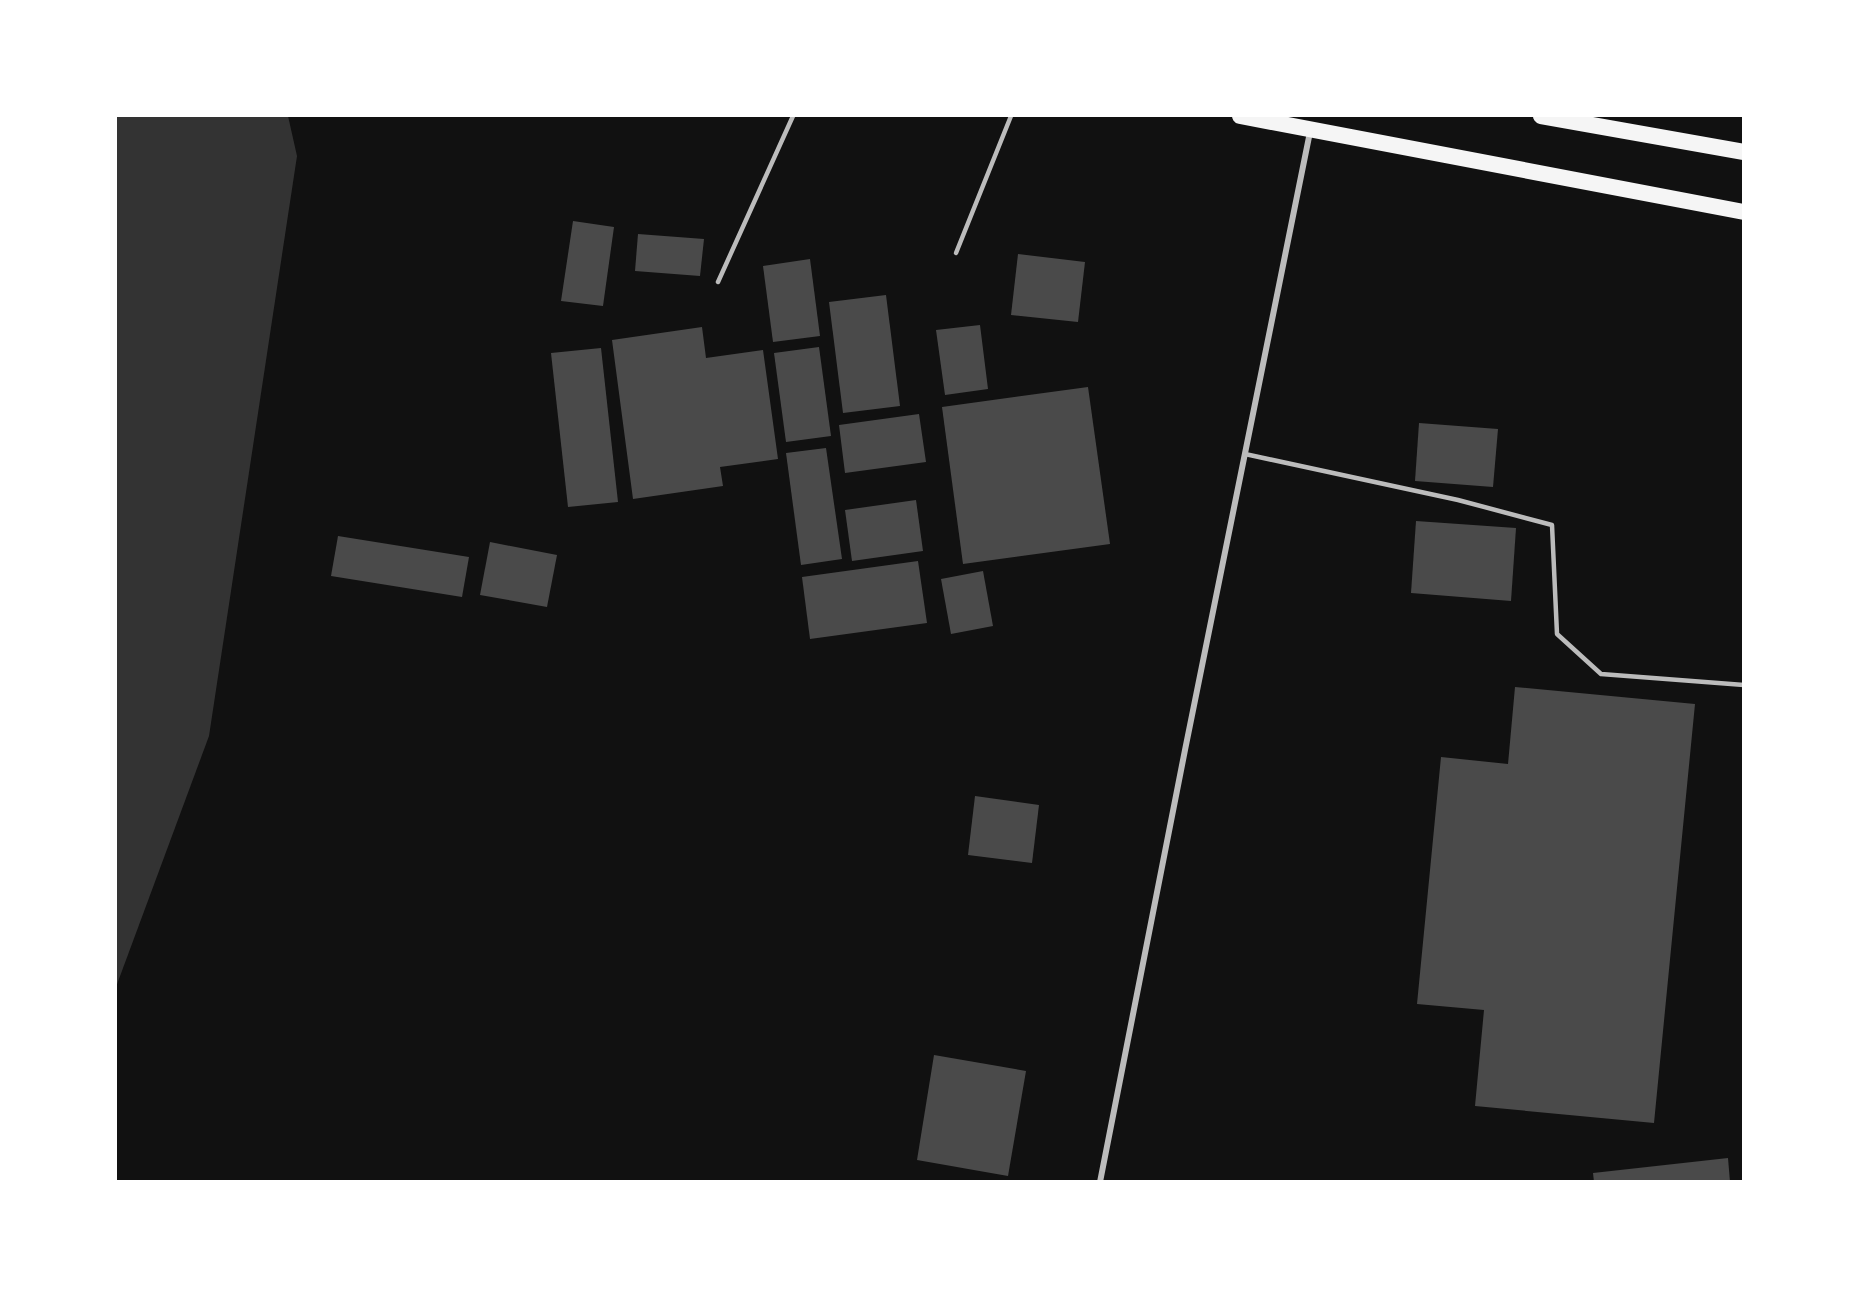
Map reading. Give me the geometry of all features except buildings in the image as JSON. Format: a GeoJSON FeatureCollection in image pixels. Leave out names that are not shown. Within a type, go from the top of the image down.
{"type":"FeatureCollection","features":[{"type":"Feature","properties":{"kind":"highway"},"geometry":{"type":"LineString","coordinates":[[1240,116],[1743,212]]}},
{"type":"Feature","properties":{"kind":"highway"},"geometry":{"type":"LineString","coordinates":[[1541,116],[1743,152]]}},
{"type":"Feature","properties":{"kind":"street"},"geometry":{"type":"LineString","coordinates":[[1100,1182],[1311,129]]}},
{"type":"Feature","properties":{"kind":"lane"},"geometry":{"type":"LineString","coordinates":[[718,282],[793,116]]}},
{"type":"Feature","properties":{"kind":"lane"},"geometry":{"type":"LineString","coordinates":[[956,253],[1011,116]]}},
{"type":"Feature","properties":{"kind":"lane"},"geometry":{"type":"LineString","coordinates":[[1245,453],[1458,500],[1552,525],[1557,634],[1601,674],[1743,685]]}},
{"type":"Feature","properties":{"kind":"shaded area"},"geometry":{"type":"Polygon","coordinates":[[[116,116],[288,116],[297,156],[209,736],[116,987],[116,116]]]}}]}
